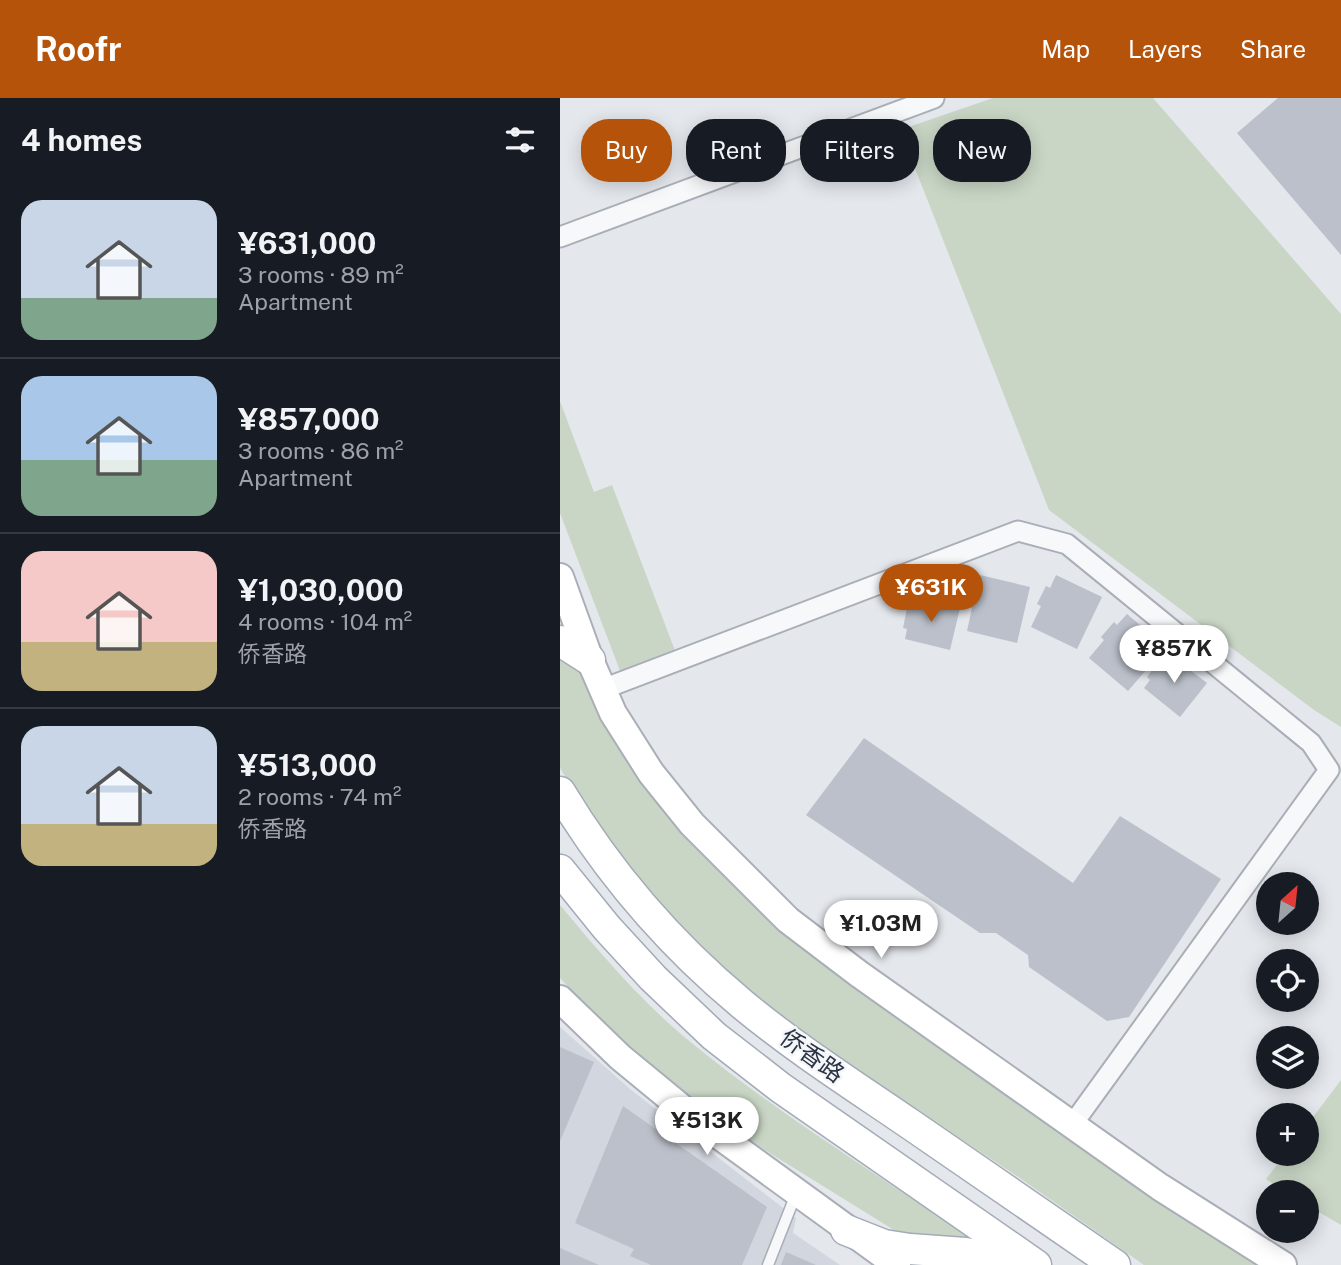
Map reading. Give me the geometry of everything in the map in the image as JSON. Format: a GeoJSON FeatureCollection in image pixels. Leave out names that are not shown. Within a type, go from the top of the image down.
{"type":"FeatureCollection","features":[{"type":"Feature","properties":{"kind":"main road"},"geometry":{"type":"LineString","coordinates":[[560,577],[590,660],[614,713],[651,773],[692,824],[788,920],[859,974],[1160,1188],[1283,1265]]}},
{"type":"Feature","properties":{"kind":"main road"},"geometry":{"type":"LineString","coordinates":[[560,641],[590,660]]}},
{"type":"Feature","properties":{"kind":"main road","name":"侨香路"},"geometry":{"type":"LineString","coordinates":[[560,792],[585,834],[626,887],[684,950],[741,1003],[808,1054],[1115,1265]]}},
{"type":"Feature","properties":{"kind":"main road","name":"侨香路"},"geometry":{"type":"LineString","coordinates":[[560,870],[607,928],[653,978],[714,1036],[781,1088],[1036,1265]]}},
{"type":"Feature","properties":{"kind":"main road"},"geometry":{"type":"LineString","coordinates":[[560,999],[620,1058],[688,1113],[897,1265]]}},
{"type":"Feature","properties":{"kind":"main road"},"geometry":{"type":"LineString","coordinates":[[846,1230],[884,1245],[910,1250],[965,1253],[1021,1265]]}},
{"type":"Feature","properties":{"kind":"street"},"geometry":{"type":"LineString","coordinates":[[560,237],[934,98]]}},
{"type":"Feature","properties":{"kind":"street"},"geometry":{"type":"LineString","coordinates":[[603,689],[1018,531],[1067,544],[1311,743],[1329,770],[1072,1125]]}},
{"type":"Feature","properties":{"kind":"lane"},"geometry":{"type":"LineString","coordinates":[[768,1265],[797,1194]]}},
{"type":"Feature","properties":{"kind":"shaded area"},"geometry":{"type":"Polygon","coordinates":[[[560,1027],[630,1089],[796,1218],[793,1233],[840,1265],[560,1265],[560,1027]]]}},
{"type":"Feature","properties":{"kind":"green space"},"geometry":{"type":"Polygon","coordinates":[[[993,98],[1153,98],[1341,314],[1341,727],[1314,710],[1049,510],[919,178],[919,123],[993,98]]]}},
{"type":"Feature","properties":{"kind":"green space"},"geometry":{"type":"Polygon","coordinates":[[[560,401],[594,492],[612,485],[677,656],[622,676],[560,513],[560,401]]]}},
{"type":"Feature","properties":{"kind":"green space"},"geometry":{"type":"Polygon","coordinates":[[[560,651],[586,668],[692,840],[718,870],[775,924],[941,1049],[1177,1212],[1259,1265],[1144,1265],[1017,1176],[820,1047],[709,956],[643,890],[587,812],[560,768],[560,651]]]}},
{"type":"Feature","properties":{"kind":"green space"},"geometry":{"type":"Polygon","coordinates":[[[560,905],[640,995],[693,1044],[794,1120],[969,1237],[925,1239],[894,1230],[715,1119],[640,1062],[560,978],[560,905]]]}},
{"type":"Feature","properties":{"kind":"green space"},"geometry":{"type":"Polygon","coordinates":[[[1341,1080],[1341,1225],[1319,1212],[1319,1180],[1266,1179],[1276,1166],[1319,1166],[1319,1109],[1341,1080]]]}},
{"type":"Feature","properties":{"kind":"building"},"geometry":{"type":"Polygon","coordinates":[[[1278,98],[1341,98],[1341,255],[1237,133],[1278,98]]]}},
{"type":"Feature","properties":{"kind":"building"},"geometry":{"type":"Polygon","coordinates":[[[980,575],[1030,587],[1017,643],[967,631],[972,608],[967,607],[972,588],[976,589],[980,575]]]}},
{"type":"Feature","properties":{"kind":"building"},"geometry":{"type":"Polygon","coordinates":[[[1056,575],[1102,597],[1077,649],[1031,627],[1041,606],[1037,604],[1046,586],[1050,588],[1056,575]]]}},
{"type":"Feature","properties":{"kind":"building"},"geometry":{"type":"Polygon","coordinates":[[[915,598],[960,608],[950,650],[905,639],[907,629],[903,628],[907,608],[912,609],[915,598]]]}},
{"type":"Feature","properties":{"kind":"building"},"geometry":{"type":"Polygon","coordinates":[[[1127,614],[1166,647],[1128,691],[1089,658],[1104,640],[1101,637],[1114,622],[1117,625],[1127,614]]]}},
{"type":"Feature","properties":{"kind":"building"},"geometry":{"type":"Polygon","coordinates":[[[1170,655],[1207,683],[1180,717],[1144,688],[1150,680],[1147,677],[1159,661],[1163,664],[1170,655]]]}},
{"type":"Feature","properties":{"kind":"building"},"geometry":{"type":"Polygon","coordinates":[[[864,738],[1073,883],[1120,816],[1221,879],[1129,1017],[1107,1021],[1029,967],[1028,955],[996,933],[980,933],[806,815],[864,738]]]}},
{"type":"Feature","properties":{"kind":"building"},"geometry":{"type":"Polygon","coordinates":[[[560,1047],[594,1062],[560,1141],[560,1047]]]}},
{"type":"Feature","properties":{"kind":"building"},"geometry":{"type":"Polygon","coordinates":[[[623,1106],[767,1207],[742,1265],[651,1265],[630,1256],[634,1249],[575,1223],[623,1106]]]}},
{"type":"Feature","properties":{"kind":"building"},"geometry":{"type":"Polygon","coordinates":[[[560,1248],[599,1265],[560,1265],[560,1248]]]}},
{"type":"Feature","properties":{"kind":"building"},"geometry":{"type":"Polygon","coordinates":[[[786,1252],[816,1265],[781,1265],[786,1252]]]}}]}
